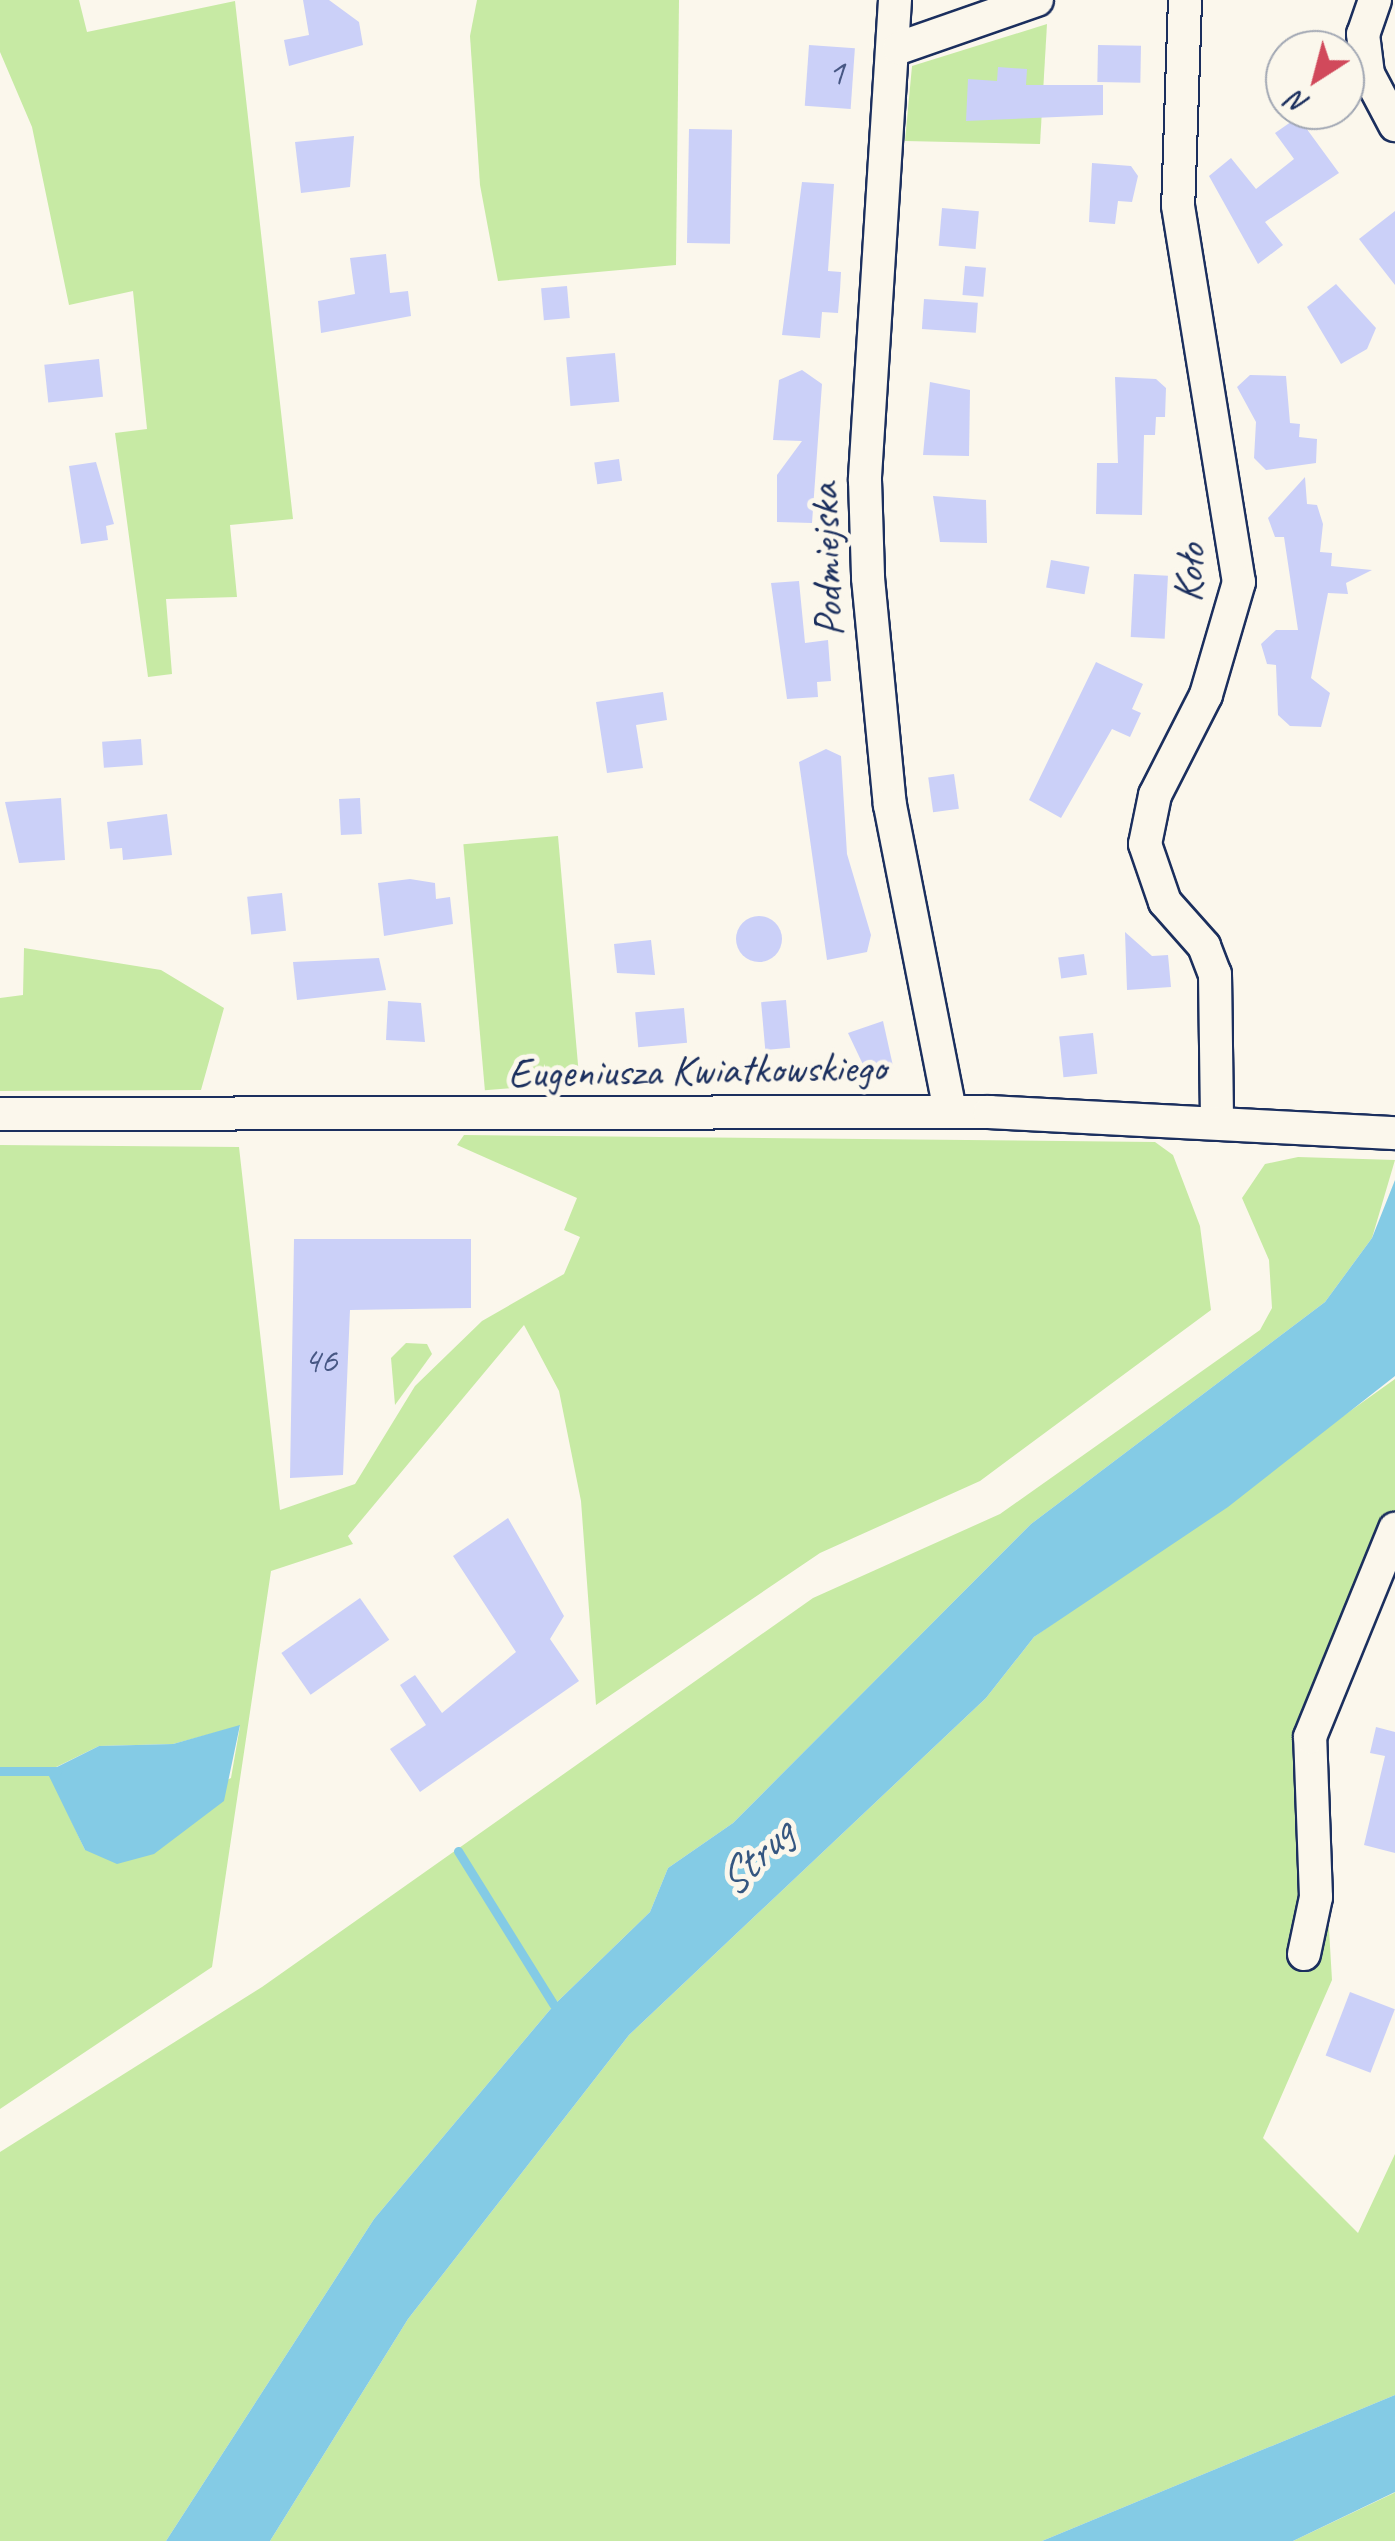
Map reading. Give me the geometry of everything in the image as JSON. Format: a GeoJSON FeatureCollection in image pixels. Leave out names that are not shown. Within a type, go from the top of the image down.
{"type":"FeatureCollection","features":[{"type":"Feature","properties":{"kind":"street","name":"Podmiejska"},"geometry":{"type":"LineString","coordinates":[[895,0],[898,48],[864,480],[868,578],[890,805],[950,1111]]}},
{"type":"Feature","properties":{"kind":"street"},"geometry":{"type":"LineString","coordinates":[[898,48],[1037,0]]}},
{"type":"Feature","properties":{"kind":"street","name":"Koło"},"geometry":{"type":"LineString","coordinates":[[1184,0],[1178,206],[1240,582],[1206,695],[1155,795],[1144,844],[1166,902],[1204,946],[1214,974],[1217,1120]]}},
{"type":"Feature","properties":{"kind":"street"},"geometry":{"type":"LineString","coordinates":[[1374,0],[1363,34],[1368,74],[1395,124]]}},
{"type":"Feature","properties":{"kind":"street","name":"Eugeniusza Kwiatkowskiego"},"geometry":{"type":"LineString","coordinates":[[0,1114],[950,1111],[1217,1120],[1395,1133]]}},
{"type":"Feature","properties":{"kind":"street"},"geometry":{"type":"LineString","coordinates":[[1304,1954],[1316,1897],[1310,1737],[1395,1529]]}},
{"type":"Feature","properties":{"kind":"green space"},"geometry":{"type":"Polygon","coordinates":[[[0,0],[79,0],[87,32],[235,1],[293,519],[230,525],[237,597],[166,599],[172,674],[148,677],[115,433],[147,429],[133,291],[69,305],[32,127],[0,52],[0,0]]]}},
{"type":"Feature","properties":{"kind":"green space"},"geometry":{"type":"Polygon","coordinates":[[[477,0],[679,0],[676,265],[498,281],[480,185],[470,36],[477,0]]]}},
{"type":"Feature","properties":{"kind":"green space"},"geometry":{"type":"Polygon","coordinates":[[[1047,24],[1040,144],[905,141],[912,66],[1047,24]]]}},
{"type":"Feature","properties":{"kind":"green space"},"geometry":{"type":"Polygon","coordinates":[[[558,836],[580,1082],[485,1090],[463,844],[558,836]]]}},
{"type":"Feature","properties":{"kind":"green space"},"geometry":{"type":"Polygon","coordinates":[[[24,948],[161,970],[224,1008],[201,1090],[0,1091],[0,998],[23,995],[24,948]]]}},
{"type":"Feature","properties":{"kind":"green space"},"geometry":{"type":"Polygon","coordinates":[[[464,1135],[1155,1142],[1173,1155],[1200,1226],[1211,1310],[980,1481],[820,1553],[596,1705],[581,1501],[559,1391],[524,1325],[348,1536],[353,1544],[271,1571],[212,1967],[0,2109],[0,1145],[239,1147],[280,1510],[355,1484],[415,1386],[482,1321],[564,1274],[580,1237],[564,1230],[577,1198],[457,1145],[464,1135]],[[240,1726],[173,1744],[99,1746],[48,1771],[85,1850],[231,1778],[240,1726]]]}},
{"type":"Feature","properties":{"kind":"green space"},"geometry":{"type":"Polygon","coordinates":[[[1298,1157],[1395,1160],[1372,1238],[1325,1302],[1031,1524],[733,1823],[668,1868],[650,1912],[554,2005],[374,2219],[166,2541],[0,2541],[0,2152],[262,1987],[813,1598],[1000,1514],[1260,1330],[1272,1308],[1269,1260],[1242,1198],[1265,1164],[1298,1157]]]}},
{"type":"Feature","properties":{"kind":"green space"},"geometry":{"type":"Polygon","coordinates":[[[406,1343],[427,1344],[432,1354],[395,1405],[391,1358],[406,1343]]]}},
{"type":"Feature","properties":{"kind":"green space"},"geometry":{"type":"Polygon","coordinates":[[[1395,1379],[1395,1547],[1319,1759],[1332,1980],[1263,2138],[1358,2233],[1395,2154],[1395,2395],[1042,2541],[270,2541],[408,2319],[629,2035],[986,1698],[1034,1637],[1395,1379]]]}},
{"type":"Feature","properties":{"kind":"green space"},"geometry":{"type":"Polygon","coordinates":[[[1394,2493],[1395,2541],[1293,2541],[1394,2493]]]}},
{"type":"Feature","properties":{"kind":"water","name":"Strug"},"geometry":{"type":"Polygon","coordinates":[[[1395,1180],[1395,1376],[1228,1507],[1034,1637],[986,1698],[629,2035],[408,2319],[270,2541],[166,2541],[374,2219],[554,2005],[650,1912],[668,1868],[733,1823],[1031,1524],[1325,1302],[1372,1238],[1395,1180]]]}},
{"type":"Feature","properties":{"kind":"water"},"geometry":{"type":"Polygon","coordinates":[[[240,1725],[224,1801],[154,1854],[117,1864],[85,1850],[47,1772],[99,1746],[173,1744],[240,1725]]]}},
{"type":"Feature","properties":{"kind":"water"},"geometry":{"type":"Polygon","coordinates":[[[1395,2395],[1395,2492],[1293,2541],[1042,2541],[1395,2395]]]}},
{"type":"Feature","properties":{"kind":"building"},"geometry":{"type":"Polygon","coordinates":[[[303,0],[329,0],[359,22],[363,45],[289,66],[284,40],[309,35],[303,0]]]}},
{"type":"Feature","properties":{"kind":"building"},"geometry":{"type":"Polygon","coordinates":[[[809,45],[855,48],[851,109],[805,106],[809,45]]]}},
{"type":"Feature","properties":{"kind":"building"},"geometry":{"type":"Polygon","coordinates":[[[1098,45],[1141,46],[1140,83],[1097,82],[1098,45]]]}},
{"type":"Feature","properties":{"kind":"building"},"geometry":{"type":"Polygon","coordinates":[[[998,67],[1027,69],[1026,85],[1103,85],[1103,115],[966,121],[968,79],[997,81],[998,67]]]}},
{"type":"Feature","properties":{"kind":"building"},"geometry":{"type":"Polygon","coordinates":[[[689,129],[732,130],[730,244],[687,243],[689,129]]]}},
{"type":"Feature","properties":{"kind":"building"},"geometry":{"type":"Polygon","coordinates":[[[1308,130],[1339,173],[1265,222],[1283,245],[1258,264],[1209,176],[1231,158],[1256,189],[1294,159],[1275,133],[1308,130]]]}},
{"type":"Feature","properties":{"kind":"building"},"geometry":{"type":"Polygon","coordinates":[[[354,136],[350,187],[301,193],[295,142],[354,136]]]}},
{"type":"Feature","properties":{"kind":"building"},"geometry":{"type":"Polygon","coordinates":[[[1092,163],[1131,166],[1138,176],[1132,202],[1118,201],[1115,224],[1089,222],[1092,163]]]}},
{"type":"Feature","properties":{"kind":"building"},"geometry":{"type":"Polygon","coordinates":[[[802,182],[834,184],[828,271],[841,272],[838,313],[822,312],[820,338],[782,335],[802,182]]]}},
{"type":"Feature","properties":{"kind":"building"},"geometry":{"type":"Polygon","coordinates":[[[942,208],[979,211],[976,249],[939,246],[942,208]]]}},
{"type":"Feature","properties":{"kind":"building"},"geometry":{"type":"Polygon","coordinates":[[[1395,211],[1395,285],[1359,239],[1395,211]]]}},
{"type":"Feature","properties":{"kind":"building"},"geometry":{"type":"Polygon","coordinates":[[[386,254],[390,293],[408,291],[411,316],[321,333],[318,301],[355,294],[350,258],[386,254]]]}},
{"type":"Feature","properties":{"kind":"building"},"geometry":{"type":"Polygon","coordinates":[[[965,266],[986,268],[983,297],[962,295],[965,266]]]}},
{"type":"Feature","properties":{"kind":"building"},"geometry":{"type":"Polygon","coordinates":[[[1336,284],[1376,328],[1367,349],[1341,364],[1307,307],[1336,284]]]}},
{"type":"Feature","properties":{"kind":"building"},"geometry":{"type":"Polygon","coordinates":[[[567,286],[570,318],[544,320],[541,288],[567,286]]]}},
{"type":"Feature","properties":{"kind":"building"},"geometry":{"type":"Polygon","coordinates":[[[924,299],[978,303],[976,333],[922,329],[924,299]]]}},
{"type":"Feature","properties":{"kind":"building"},"geometry":{"type":"Polygon","coordinates":[[[615,353],[619,402],[570,406],[566,357],[615,353]]]}},
{"type":"Feature","properties":{"kind":"building"},"geometry":{"type":"Polygon","coordinates":[[[99,359],[103,397],[48,403],[44,365],[99,359]]]}},
{"type":"Feature","properties":{"kind":"building"},"geometry":{"type":"Polygon","coordinates":[[[802,370],[822,384],[812,523],[777,522],[777,475],[802,441],[773,440],[779,380],[802,370]]]}},
{"type":"Feature","properties":{"kind":"building"},"geometry":{"type":"Polygon","coordinates":[[[1250,375],[1286,376],[1290,423],[1300,424],[1299,437],[1317,439],[1316,463],[1266,470],[1254,458],[1256,422],[1237,387],[1250,375]]]}},
{"type":"Feature","properties":{"kind":"building"},"geometry":{"type":"Polygon","coordinates":[[[1115,377],[1156,379],[1166,388],[1165,417],[1156,417],[1155,435],[1144,435],[1142,515],[1096,514],[1097,463],[1118,463],[1115,377]]]}},
{"type":"Feature","properties":{"kind":"building"},"geometry":{"type":"Polygon","coordinates":[[[930,382],[970,390],[969,456],[923,455],[930,382]]]}},
{"type":"Feature","properties":{"kind":"building"},"geometry":{"type":"Polygon","coordinates":[[[619,459],[622,481],[597,484],[594,462],[619,459]]]}},
{"type":"Feature","properties":{"kind":"building"},"geometry":{"type":"Polygon","coordinates":[[[96,462],[114,524],[106,526],[108,540],[81,544],[69,466],[96,462]]]}},
{"type":"Feature","properties":{"kind":"building"},"geometry":{"type":"Polygon","coordinates":[[[1305,477],[1307,504],[1317,505],[1323,524],[1320,552],[1332,553],[1331,566],[1372,570],[1346,583],[1348,594],[1328,593],[1311,678],[1330,693],[1321,727],[1290,726],[1278,715],[1276,665],[1267,664],[1261,644],[1276,630],[1298,630],[1284,537],[1275,537],[1268,518],[1305,477]]]}},
{"type":"Feature","properties":{"kind":"building"},"geometry":{"type":"Polygon","coordinates":[[[933,496],[986,500],[987,543],[940,542],[933,496]]]}},
{"type":"Feature","properties":{"kind":"building"},"geometry":{"type":"Polygon","coordinates":[[[1051,560],[1089,567],[1085,594],[1046,588],[1051,560]]]}},
{"type":"Feature","properties":{"kind":"building"},"geometry":{"type":"Polygon","coordinates":[[[1134,574],[1168,576],[1165,639],[1131,637],[1134,574]]]}},
{"type":"Feature","properties":{"kind":"building"},"geometry":{"type":"Polygon","coordinates":[[[799,581],[805,643],[828,640],[831,681],[817,682],[818,697],[787,699],[771,583],[799,581]]]}},
{"type":"Feature","properties":{"kind":"building"},"geometry":{"type":"Polygon","coordinates":[[[1096,662],[1143,684],[1132,709],[1141,713],[1130,737],[1112,729],[1061,818],[1029,800],[1096,662]]]}},
{"type":"Feature","properties":{"kind":"building"},"geometry":{"type":"Polygon","coordinates":[[[663,692],[667,720],[636,725],[643,768],[607,773],[596,702],[663,692]]]}},
{"type":"Feature","properties":{"kind":"building"},"geometry":{"type":"Polygon","coordinates":[[[141,739],[143,765],[104,768],[102,742],[141,739]]]}},
{"type":"Feature","properties":{"kind":"building"},"geometry":{"type":"Polygon","coordinates":[[[826,749],[841,756],[847,854],[871,935],[867,952],[827,960],[799,762],[826,749]]]}},
{"type":"Feature","properties":{"kind":"building"},"geometry":{"type":"Polygon","coordinates":[[[954,774],[959,809],[933,812],[928,778],[954,774]]]}},
{"type":"Feature","properties":{"kind":"building"},"geometry":{"type":"Polygon","coordinates":[[[61,798],[65,860],[19,863],[5,802],[61,798]]]}},
{"type":"Feature","properties":{"kind":"building"},"geometry":{"type":"Polygon","coordinates":[[[360,798],[362,834],[341,835],[339,799],[360,798]]]}},
{"type":"Feature","properties":{"kind":"building"},"geometry":{"type":"Polygon","coordinates":[[[167,814],[172,855],[123,860],[122,848],[110,849],[107,822],[167,814]]]}},
{"type":"Feature","properties":{"kind":"building"},"geometry":{"type":"Polygon","coordinates":[[[410,879],[435,883],[436,899],[450,897],[453,924],[384,936],[378,883],[410,879]]]}},
{"type":"Feature","properties":{"kind":"building"},"geometry":{"type":"Polygon","coordinates":[[[282,893],[286,931],[251,934],[247,897],[282,893]]]}},
{"type":"Feature","properties":{"kind":"building"},"geometry":{"type":"Polygon","coordinates":[[[759,916],[776,922],[782,939],[776,956],[759,962],[742,956],[736,939],[742,922],[759,916]]]}},
{"type":"Feature","properties":{"kind":"building"},"geometry":{"type":"Polygon","coordinates":[[[1125,932],[1152,956],[1168,955],[1171,987],[1127,990],[1125,932]]]}},
{"type":"Feature","properties":{"kind":"building"},"geometry":{"type":"Polygon","coordinates":[[[651,940],[655,975],[617,973],[614,944],[651,940]]]}},
{"type":"Feature","properties":{"kind":"building"},"geometry":{"type":"Polygon","coordinates":[[[1084,954],[1087,975],[1061,978],[1058,958],[1084,954]]]}},
{"type":"Feature","properties":{"kind":"building"},"geometry":{"type":"Polygon","coordinates":[[[379,958],[386,990],[297,1000],[293,962],[379,958]]]}},
{"type":"Feature","properties":{"kind":"building"},"geometry":{"type":"Polygon","coordinates":[[[786,1000],[790,1048],[765,1050],[761,1002],[786,1000]]]}},
{"type":"Feature","properties":{"kind":"building"},"geometry":{"type":"Polygon","coordinates":[[[388,1001],[421,1003],[425,1042],[386,1040],[388,1001]]]}},
{"type":"Feature","properties":{"kind":"building"},"geometry":{"type":"Polygon","coordinates":[[[684,1008],[687,1043],[638,1047],[635,1012],[684,1008]]]}},
{"type":"Feature","properties":{"kind":"building"},"geometry":{"type":"Polygon","coordinates":[[[883,1021],[893,1066],[867,1073],[848,1033],[883,1021]]]}},
{"type":"Feature","properties":{"kind":"building"},"geometry":{"type":"Polygon","coordinates":[[[1093,1033],[1097,1074],[1063,1077],[1059,1037],[1093,1033]]]}},
{"type":"Feature","properties":{"kind":"building"},"geometry":{"type":"Polygon","coordinates":[[[294,1239],[471,1239],[471,1308],[350,1310],[343,1475],[290,1478],[294,1239]]]}},
{"type":"Feature","properties":{"kind":"building"},"geometry":{"type":"Polygon","coordinates":[[[508,1518],[564,1616],[550,1639],[579,1681],[420,1792],[390,1749],[426,1725],[400,1685],[415,1675],[442,1713],[516,1652],[453,1556],[508,1518]]]}},
{"type":"Feature","properties":{"kind":"building"},"geometry":{"type":"Polygon","coordinates":[[[360,1598],[389,1640],[311,1695],[281,1653],[360,1598]]]}},
{"type":"Feature","properties":{"kind":"building"},"geometry":{"type":"Polygon","coordinates":[[[1376,1727],[1395,1732],[1395,1853],[1364,1845],[1385,1756],[1370,1753],[1376,1727]]]}},
{"type":"Feature","properties":{"kind":"building"},"geometry":{"type":"Polygon","coordinates":[[[1350,1992],[1395,2009],[1370,2073],[1326,2055],[1350,1992]]]}},
{"type":"Feature","properties":{"kind":"waterway"},"geometry":{"type":"LineString","coordinates":[[0,1771],[57,1771]]}},
{"type":"Feature","properties":{"kind":"waterway"},"geometry":{"type":"LineString","coordinates":[[458,1851],[554,2005]]}}]}
